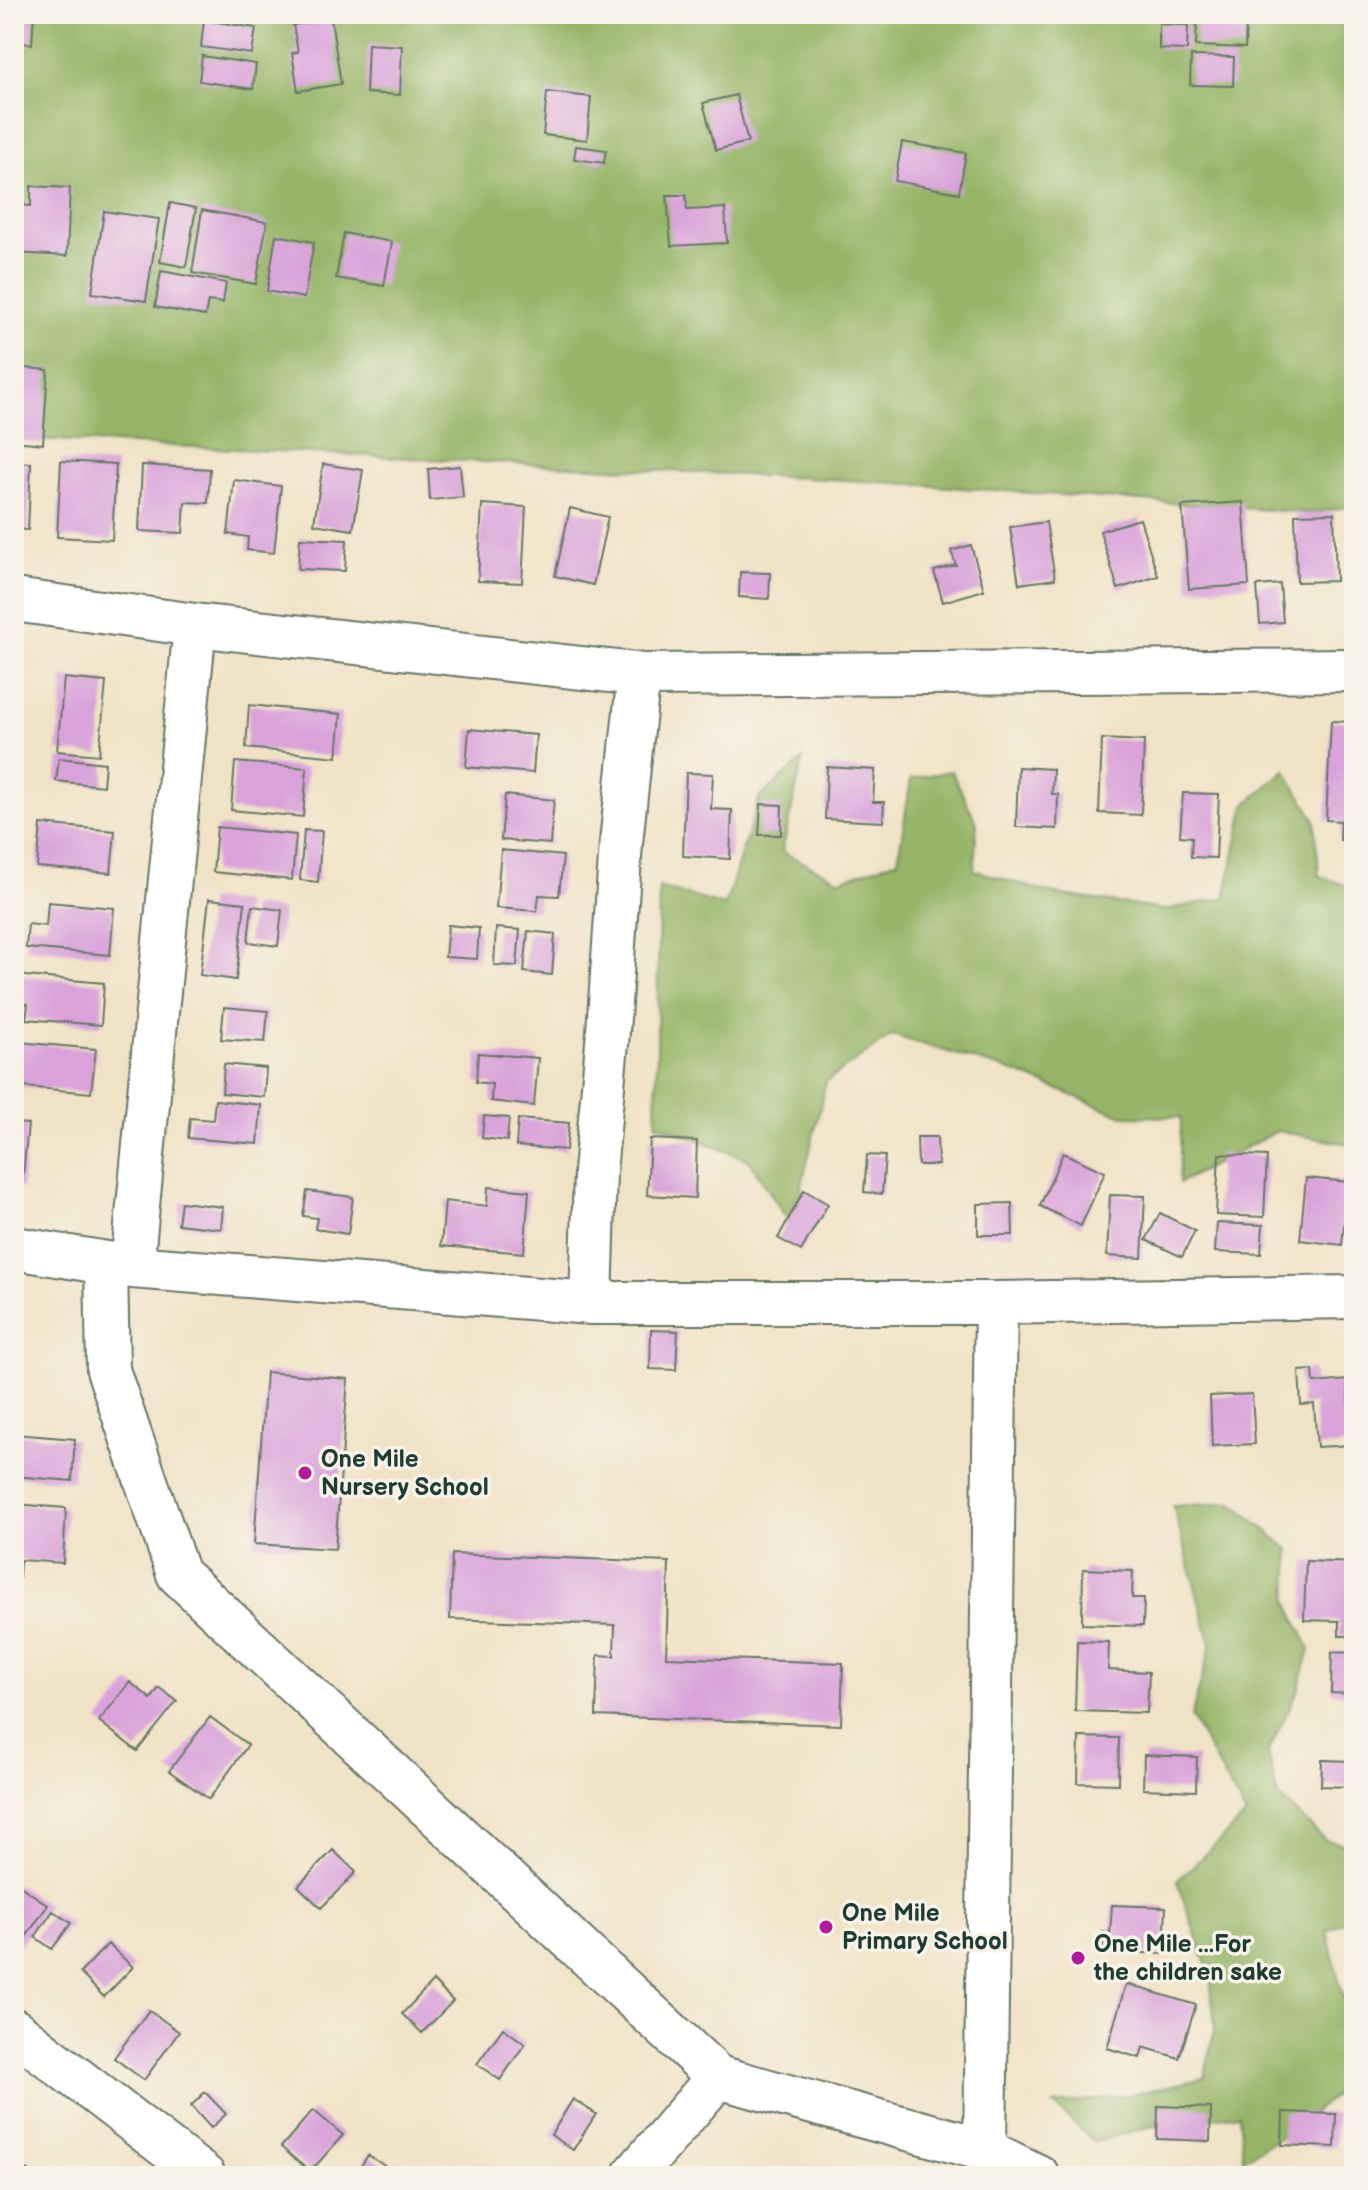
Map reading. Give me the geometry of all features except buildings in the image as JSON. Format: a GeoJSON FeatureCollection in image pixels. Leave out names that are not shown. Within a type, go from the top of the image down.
{"type":"FeatureCollection","features":[{"type":"Feature","properties":{"kind":"street"},"geometry":{"type":"LineString","coordinates":[[14,600],[195,625],[645,675],[1354,670]]}},
{"type":"Feature","properties":{"kind":"street"},"geometry":{"type":"LineString","coordinates":[[195,625],[108,1370],[178,1574],[718,2077],[985,2150],[1038,2176]]}},
{"type":"Feature","properties":{"kind":"street"},"geometry":{"type":"LineString","coordinates":[[591,1303],[595,1172],[621,843],[637,692],[645,675]]}},
{"type":"Feature","properties":{"kind":"street"},"geometry":{"type":"LineString","coordinates":[[14,1248],[119,1266],[591,1303],[996,1303],[1354,1297]]}},
{"type":"Feature","properties":{"kind":"street"},"geometry":{"type":"LineString","coordinates":[[985,2150],[996,1303]]}},
{"type":"Feature","properties":{"kind":"street"},"geometry":{"type":"LineString","coordinates":[[14,2030],[204,2176]]}},
{"type":"Feature","properties":{"kind":"street"},"geometry":{"type":"LineString","coordinates":[[633,2176],[718,2077]]}},
{"type":"Feature","properties":{"kind":"green space"},"geometry":{"type":"Polygon","coordinates":[[[14,14],[1354,14],[1354,506],[1312,513],[866,481],[14,438],[14,14]]]}},
{"type":"Feature","properties":{"kind":"green space"},"geometry":{"type":"Polygon","coordinates":[[[803,759],[782,852],[840,880],[898,860],[911,779],[951,771],[977,823],[974,870],[1049,893],[1165,910],[1225,898],[1245,805],[1285,770],[1315,819],[1319,876],[1354,888],[1354,1145],[1277,1131],[1179,1183],[1181,1117],[1123,1116],[1015,1072],[892,1035],[826,1082],[792,1227],[749,1160],[656,1123],[659,887],[725,906],[759,798],[803,759]]]}},
{"type":"Feature","properties":{"kind":"green space"},"geometry":{"type":"Polygon","coordinates":[[[1233,1503],[1290,1550],[1288,1602],[1310,1649],[1298,1691],[1268,1752],[1277,1795],[1325,1840],[1354,1846],[1354,1916],[1327,1931],[1343,1997],[1354,2011],[1354,2080],[1283,2136],[1243,2159],[1239,2114],[1148,2127],[1094,2142],[1054,2105],[1133,2094],[1204,2078],[1215,2028],[1210,1976],[1177,1881],[1246,1815],[1191,1717],[1211,1645],[1173,1506],[1233,1503]]]}},
{"type":"Feature","properties":{"kind":"place","name":"One Mile Nursery School"},"geometry":{"type":"Point","coordinates":[305,1473]}},
{"type":"Feature","properties":{"kind":"place","name":"One Mile Primary School"},"geometry":{"type":"Point","coordinates":[826,1927]}},
{"type":"Feature","properties":{"kind":"place","name":"One Mile ...For the children sake"},"geometry":{"type":"Point","coordinates":[1078,1958]}}]}
